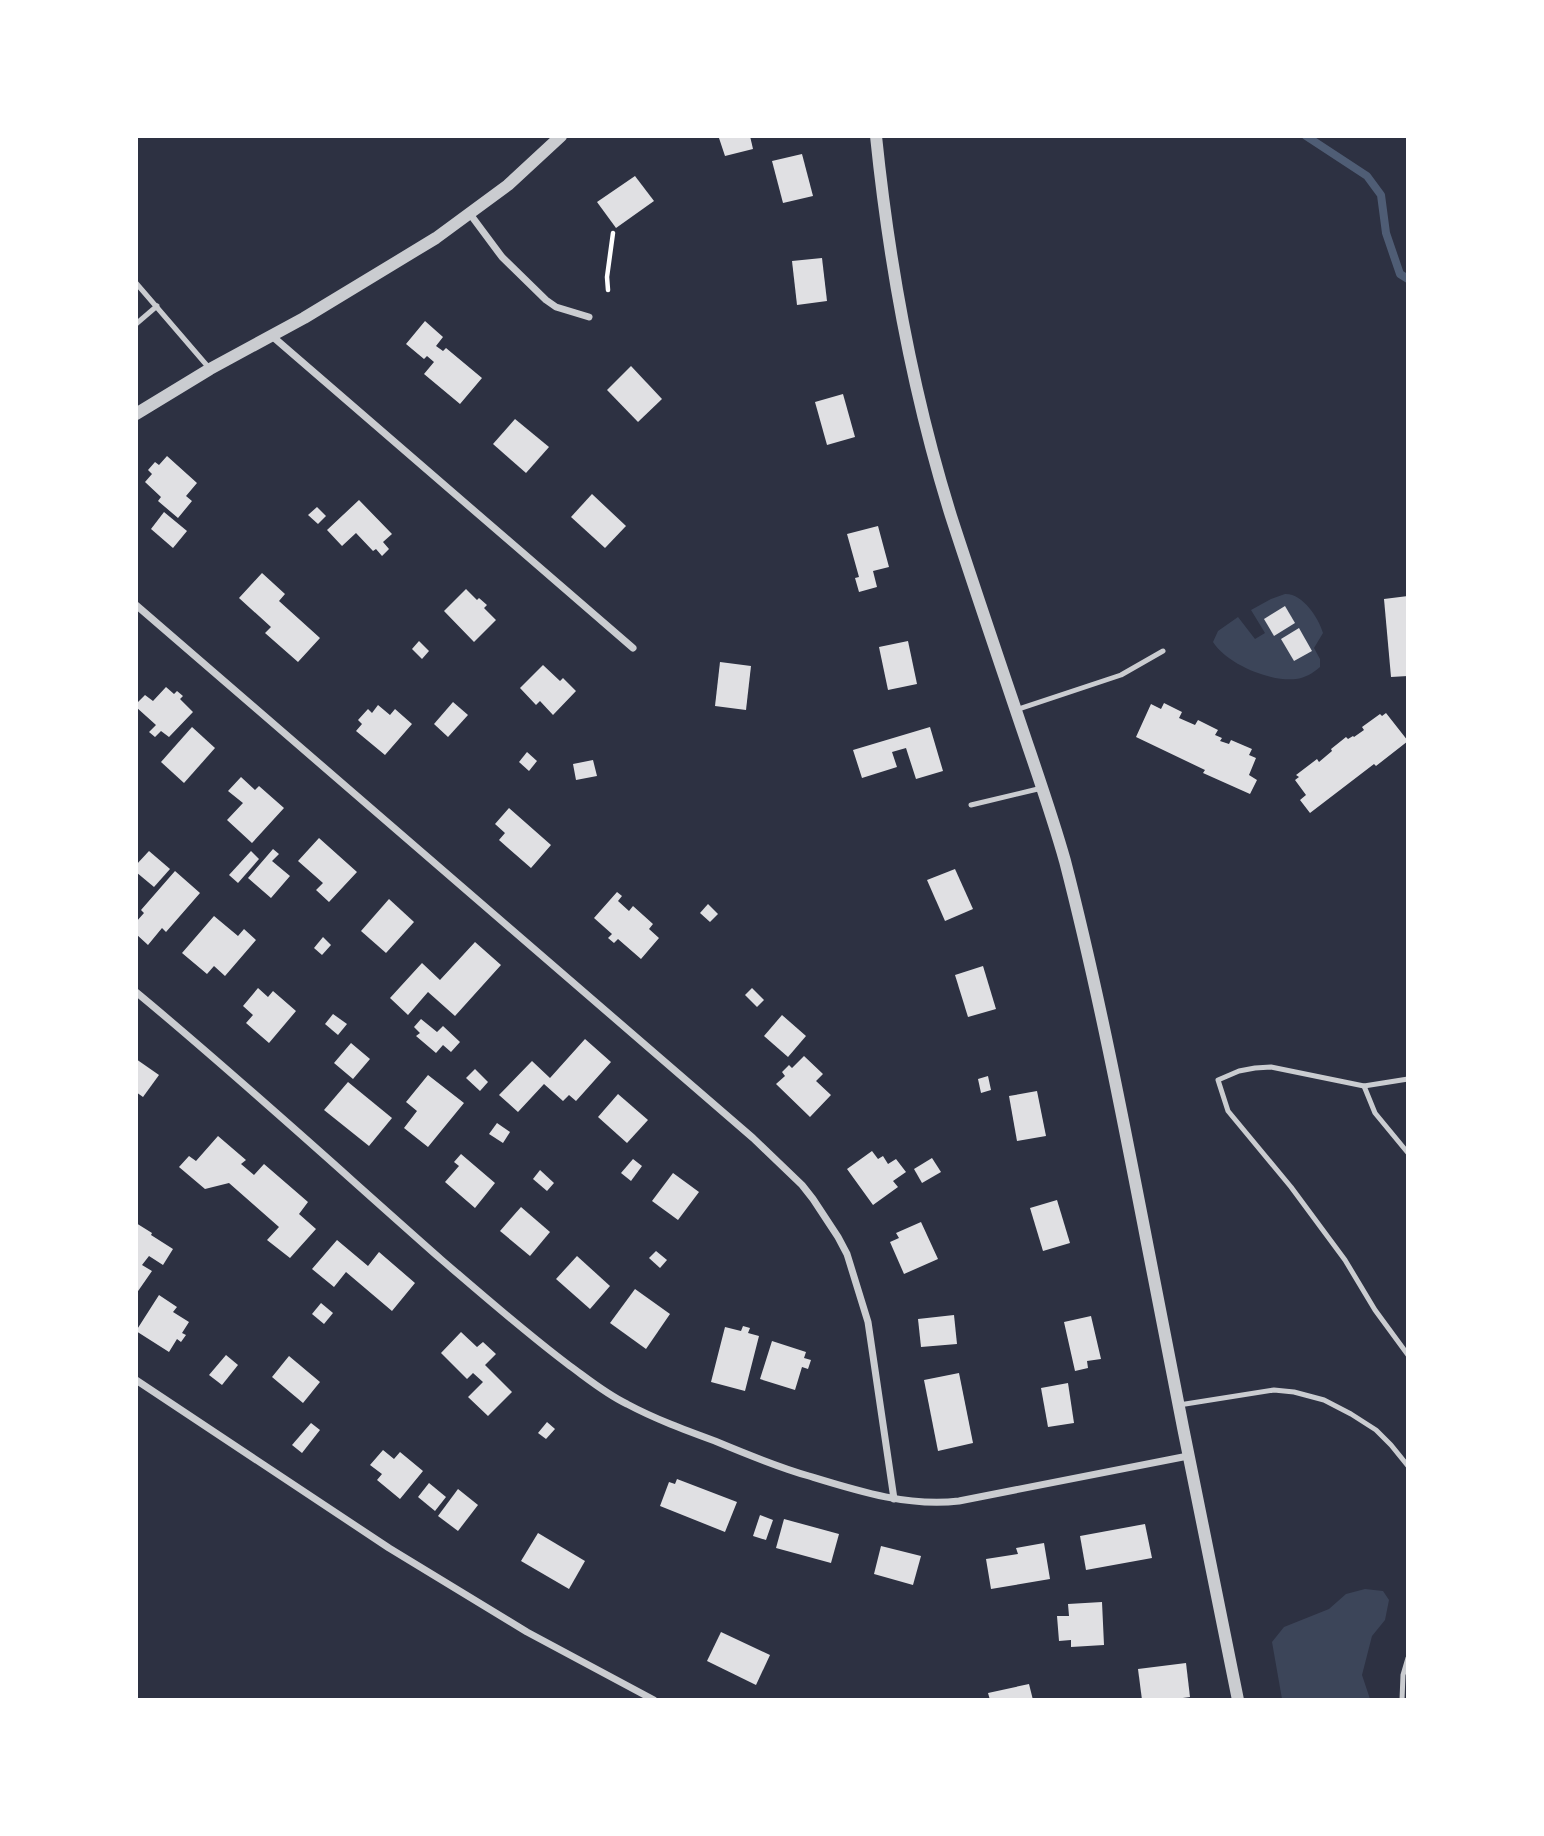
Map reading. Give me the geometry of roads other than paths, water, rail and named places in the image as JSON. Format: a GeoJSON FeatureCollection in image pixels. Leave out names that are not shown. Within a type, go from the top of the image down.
{"type":"FeatureCollection","features":[{"type":"Feature","properties":{"kind":"street"},"geometry":{"type":"LineString","coordinates":[[136,414],[389,267],[470,214],[508,185],[561,136]]}},
{"type":"Feature","properties":{"kind":"street"},"geometry":{"type":"LineString","coordinates":[[876,136],[887,229],[918,392],[950,512],[1066,866],[1101,1011],[1238,1699]]}},
{"type":"Feature","properties":{"kind":"street"},"geometry":{"type":"LineString","coordinates":[[470,214],[502,257],[545,300],[565,311],[589,317]]}},
{"type":"Feature","properties":{"kind":"street"},"geometry":{"type":"LineString","coordinates":[[272,336],[634,648]]}},
{"type":"Feature","properties":{"kind":"street"},"geometry":{"type":"LineString","coordinates":[[136,605],[753,1138],[802,1185],[824,1213],[847,1254],[868,1322],[894,1499]]}},
{"type":"Feature","properties":{"kind":"street"},"geometry":{"type":"LineString","coordinates":[[136,992],[293,1126],[509,1318],[600,1388],[626,1404],[668,1423],[775,1465],[850,1489],[894,1499],[942,1503],[1188,1455]]}},
{"type":"Feature","properties":{"kind":"street"},"geometry":{"type":"LineString","coordinates":[[136,1380],[389,1549],[527,1632],[654,1699]]}},
{"type":"Feature","properties":{"kind":"lane"},"geometry":{"type":"LineString","coordinates":[[136,283],[210,369]]}},
{"type":"Feature","properties":{"kind":"lane"},"geometry":{"type":"LineString","coordinates":[[136,324],[157,306]]}},
{"type":"Feature","properties":{"kind":"lane"},"geometry":{"type":"LineString","coordinates":[[1016,710],[1121,675],[1163,651]]}},
{"type":"Feature","properties":{"kind":"lane"},"geometry":{"type":"LineString","coordinates":[[971,805],[1042,788]]}},
{"type":"Feature","properties":{"kind":"lane"},"geometry":{"type":"LineString","coordinates":[[1408,1079],[1364,1086],[1271,1067],[1239,1071],[1218,1080],[1228,1111],[1291,1188],[1345,1261],[1375,1310],[1408,1355]]}},
{"type":"Feature","properties":{"kind":"lane"},"geometry":{"type":"LineString","coordinates":[[1364,1086],[1376,1113],[1408,1153]]}},
{"type":"Feature","properties":{"kind":"lane"},"geometry":{"type":"LineString","coordinates":[[1179,1405],[1274,1390],[1294,1392],[1324,1400],[1376,1430],[1408,1466]]}},
{"type":"Feature","properties":{"kind":"lane"},"geometry":{"type":"LineString","coordinates":[[1402,1699],[1403,1675],[1408,1658]]}},
{"type":"Feature","properties":{"kind":"waterway"},"geometry":{"type":"LineString","coordinates":[[1306,136],[1367,176],[1381,195],[1386,233],[1400,274],[1408,279]]}}]}
